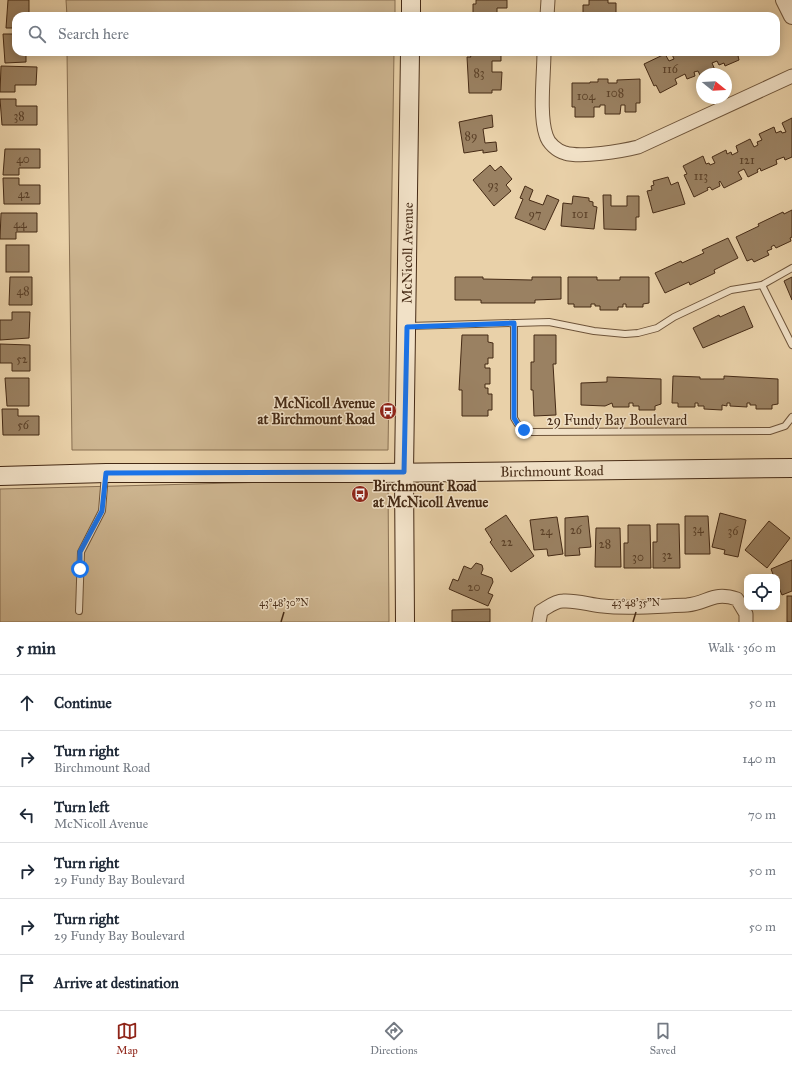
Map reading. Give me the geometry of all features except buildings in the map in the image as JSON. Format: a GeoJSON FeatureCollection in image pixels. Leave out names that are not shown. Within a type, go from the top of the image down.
{"type":"FeatureCollection","features":[{"type":"Feature","properties":{"kind":"main road"},"geometry":{"type":"LineString","coordinates":[[411,0],[411,12]]}},
{"type":"Feature","properties":{"kind":"main road","name":"McNicoll Avenue"},"geometry":{"type":"LineString","coordinates":[[405,622],[404,472],[410,56]]}},
{"type":"Feature","properties":{"kind":"main road","name":"Birchmount Road"},"geometry":{"type":"LineString","coordinates":[[0,476],[106,473],[792,468]]}},
{"type":"Feature","properties":{"kind":"street"},"geometry":{"type":"LineString","coordinates":[[547,12],[548,0]]}},
{"type":"Feature","properties":{"kind":"street"},"geometry":{"type":"LineString","coordinates":[[784,0],[792,16]]}},
{"type":"Feature","properties":{"kind":"street"},"geometry":{"type":"LineString","coordinates":[[544,56],[544,124],[546,136],[554,147],[564,153],[576,154],[622,151],[638,147],[792,76]]}},
{"type":"Feature","properties":{"kind":"street"},"geometry":{"type":"LineString","coordinates":[[538,622],[541,611],[552,604],[563,601],[604,606],[680,605],[694,604],[716,596],[737,599],[746,614],[746,622]]}},
{"type":"Feature","properties":{"kind":"lane"},"geometry":{"type":"LineString","coordinates":[[407,327],[549,322],[594,332],[625,334],[638,333],[657,328],[674,317],[730,290],[762,285],[792,268]]}},
{"type":"Feature","properties":{"kind":"lane"},"geometry":{"type":"LineString","coordinates":[[762,285],[792,345]]}},
{"type":"Feature","properties":{"kind":"lane","name":"29 Fundy Bay Boulevard"},"geometry":{"type":"LineString","coordinates":[[514,323],[514,418],[518,425],[524,430],[530,432],[770,431],[785,426],[792,417]]}},
{"type":"Feature","properties":{"kind":"lane"},"geometry":{"type":"LineString","coordinates":[[78,611],[80,552],[102,511],[106,473]]}},
{"type":"Feature","properties":{"kind":"shaded area"},"geometry":{"type":"Polygon","coordinates":[[[66,0],[395,0],[395,12],[67,12],[66,0]]]}},
{"type":"Feature","properties":{"kind":"shaded area"},"geometry":{"type":"Polygon","coordinates":[[[67,56],[394,56],[388,450],[72,450],[67,56]]]}},
{"type":"Feature","properties":{"kind":"shaded area"},"geometry":{"type":"Polygon","coordinates":[[[388,479],[389,622],[0,622],[0,489],[388,479]]]}},
{"type":"Feature","properties":{"kind":"place","name":"McNicoll Avenue at Birchmount Road"},"geometry":{"type":"Point","coordinates":[388,411]}},
{"type":"Feature","properties":{"kind":"place","name":"Birchmount Road at McNicoll Avenue"},"geometry":{"type":"Point","coordinates":[360,494]}},
{"type":"Feature","properties":{"kind":"route"},"geometry":{"type":"LineString","coordinates":[[80,569],[80,552],[102,511],[106,473],[404,472],[407,327],[514,323],[514,418],[518,425],[524,430]]}}]}
